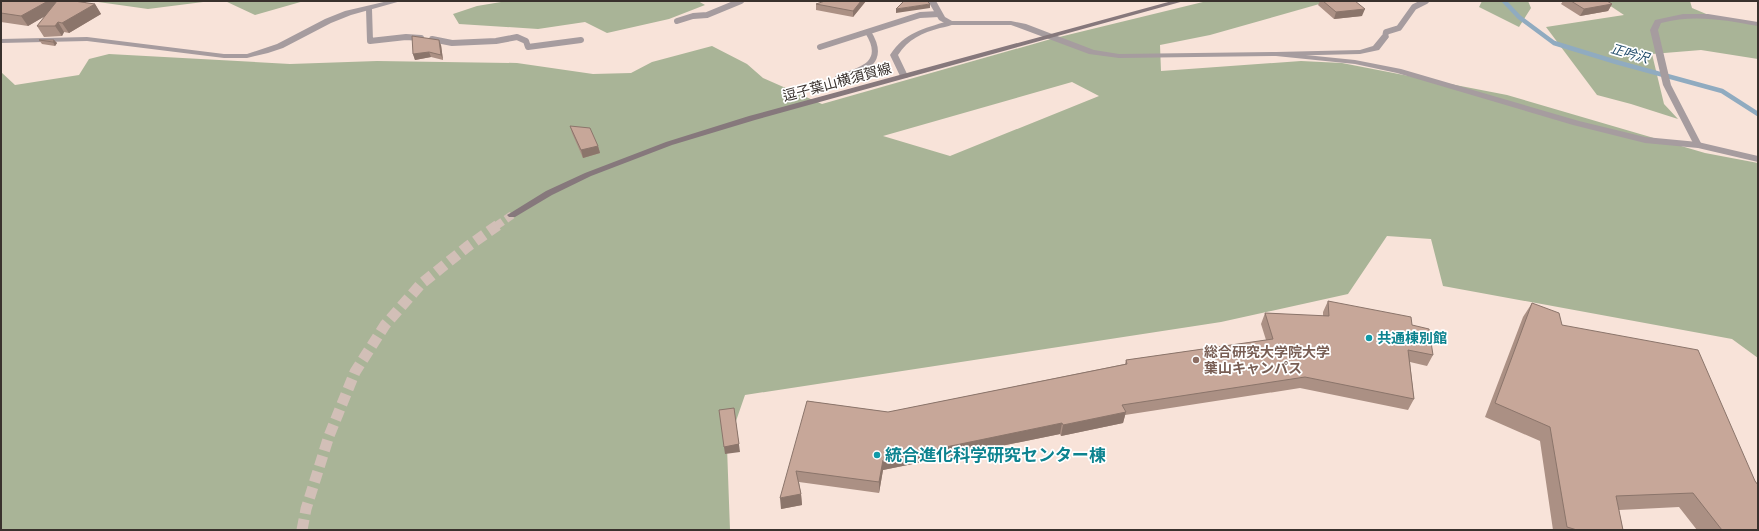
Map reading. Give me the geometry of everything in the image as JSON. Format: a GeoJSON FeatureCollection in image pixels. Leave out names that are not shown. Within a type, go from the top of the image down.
{"type":"FeatureCollection","features":[{"type":"Feature","properties":{"kind":"main road","name":"逗子葉山横須賀線"},"geometry":{"type":"LineString","coordinates":[[512,215],[540,197],[592,172],[672,142],[904,76],[1180,1]]}},
{"type":"Feature","properties":{"kind":"street"},"geometry":{"type":"LineString","coordinates":[[1,41],[87,39],[224,56],[246,56],[280,46],[328,21],[348,13],[397,1]]}},
{"type":"Feature","properties":{"kind":"street"},"geometry":{"type":"LineString","coordinates":[[932,1],[942,18],[951,23]]}},
{"type":"Feature","properties":{"kind":"street"},"geometry":{"type":"LineString","coordinates":[[1698,145],[1667,85],[1654,30],[1658,22],[1691,14],[1714,16],[1758,24]]}},
{"type":"Feature","properties":{"kind":"street"},"geometry":{"type":"LineString","coordinates":[[904,76],[894,55],[900,44],[914,34],[951,23],[1011,23],[1023,26],[1092,52],[1119,56],[1360,52],[1376,48],[1385,37]]}},
{"type":"Feature","properties":{"kind":"street"},"geometry":{"type":"LineString","coordinates":[[1276,54],[1341,60],[1398,71],[1576,123],[1645,140],[1698,145],[1758,159]]}},
{"type":"Feature","properties":{"kind":"lane"},"geometry":{"type":"LineString","coordinates":[[677,21],[693,16],[707,15],[740,1]]}},
{"type":"Feature","properties":{"kind":"lane"},"geometry":{"type":"LineString","coordinates":[[1385,37],[1386,32],[1399,28],[1414,7],[1426,1]]}},
{"type":"Feature","properties":{"kind":"lane"},"geometry":{"type":"LineString","coordinates":[[369,9],[370,41],[406,37],[428,38],[452,43],[496,41],[517,37],[526,41],[528,47],[581,40]]}},
{"type":"Feature","properties":{"kind":"lane"},"geometry":{"type":"LineString","coordinates":[[820,47],[920,15],[939,14]]}},
{"type":"Feature","properties":{"kind":"lane"},"geometry":{"type":"LineString","coordinates":[[838,78],[857,73],[874,59],[876,48],[868,32]]}},
{"type":"Feature","properties":{"kind":"green space"},"geometry":{"type":"Polygon","coordinates":[[[91,1],[211,1],[148,9],[91,1]]]}},
{"type":"Feature","properties":{"kind":"green space"},"geometry":{"type":"Polygon","coordinates":[[[225,1],[304,1],[255,15],[225,1]]]}},
{"type":"Feature","properties":{"kind":"green space"},"geometry":{"type":"Polygon","coordinates":[[[507,1],[698,1],[705,5],[669,19],[607,33],[585,22],[538,29],[459,24],[453,14],[477,6],[507,1]]]}},
{"type":"Feature","properties":{"kind":"green space"},"geometry":{"type":"Polygon","coordinates":[[[1207,1],[1330,1],[1210,35],[1160,45],[1161,71],[1301,61],[1342,63],[1507,95],[1705,153],[1758,163],[1758,358],[1732,339],[1443,286],[1431,239],[1387,236],[1348,294],[1221,322],[745,395],[727,447],[730,530],[1,530],[1,72],[15,85],[79,75],[89,59],[109,54],[290,64],[377,61],[517,63],[593,74],[631,73],[652,62],[712,46],[747,64],[763,78],[822,104],[1051,39],[1207,1]],[[1072,82],[883,136],[950,156],[1099,96],[1072,82]]]}},
{"type":"Feature","properties":{"kind":"green space"},"geometry":{"type":"Polygon","coordinates":[[[1482,1],[1528,1],[1531,8],[1519,27],[1479,7],[1482,1]]]}},
{"type":"Feature","properties":{"kind":"green space"},"geometry":{"type":"Polygon","coordinates":[[[1603,1],[1690,1],[1692,8],[1711,16],[1758,25],[1758,59],[1701,50],[1652,54],[1664,104],[1678,119],[1597,95],[1546,27],[1624,15],[1603,1]]]}},
{"type":"Feature","properties":{"kind":"building"},"geometry":{"type":"Polygon","coordinates":[[[1,1],[48,1],[21,16],[1,13],[1,1]]]}},
{"type":"Feature","properties":{"kind":"building"},"geometry":{"type":"Polygon","coordinates":[[[57,1],[74,1],[95,4],[62,23],[58,22],[55,26],[37,26],[57,1]]]}},
{"type":"Feature","properties":{"kind":"building"},"geometry":{"type":"Polygon","coordinates":[[[825,1],[861,1],[853,11],[816,4],[825,1]]]}},
{"type":"Feature","properties":{"kind":"building"},"geometry":{"type":"Polygon","coordinates":[[[904,1],[927,1],[930,4],[896,9],[904,1]]]}},
{"type":"Feature","properties":{"kind":"building"},"geometry":{"type":"Polygon","coordinates":[[[1323,1],[1355,1],[1365,9],[1336,12],[1323,1]]]}},
{"type":"Feature","properties":{"kind":"building"},"geometry":{"type":"Polygon","coordinates":[[[1571,1],[1607,1],[1612,4],[1584,9],[1571,1]]]}},
{"type":"Feature","properties":{"kind":"building"},"geometry":{"type":"Polygon","coordinates":[[[412,36],[439,40],[441,55],[429,52],[413,54],[412,36]]]}},
{"type":"Feature","properties":{"kind":"building"},"geometry":{"type":"Polygon","coordinates":[[[39,40],[54,40],[53,42],[39,40]]]}},
{"type":"Feature","properties":{"kind":"building"},"geometry":{"type":"Polygon","coordinates":[[[570,126],[590,128],[598,146],[581,150],[570,126]]]}},
{"type":"Feature","properties":{"kind":"building"},"geometry":{"type":"Polygon","coordinates":[[[1328,301],[1411,317],[1412,325],[1429,329],[1433,355],[1408,350],[1414,399],[1305,377],[1122,405],[1126,412],[1063,425],[1062,423],[883,460],[879,482],[796,471],[801,494],[780,498],[807,401],[888,412],[1127,364],[1126,360],[1273,339],[1265,313],[1329,316],[1328,301]]]}},
{"type":"Feature","properties":{"kind":"building"},"geometry":{"type":"Polygon","coordinates":[[[1532,303],[1559,313],[1562,325],[1698,350],[1758,485],[1758,530],[1722,530],[1693,493],[1616,496],[1623,530],[1577,530],[1567,527],[1550,427],[1495,403],[1532,303]]]}},
{"type":"Feature","properties":{"kind":"building"},"geometry":{"type":"Polygon","coordinates":[[[734,408],[739,444],[724,447],[719,410],[734,408]]]}},
{"type":"Feature","properties":{"kind":"waterway","name":"正吟沢"},"geometry":{"type":"LineString","coordinates":[[1504,1],[1519,17],[1554,43],[1616,62],[1722,91],[1758,114]]}},
{"type":"Feature","properties":{"kind":"tunnel"},"geometry":{"type":"LineString","coordinates":[[496,226],[512,215]]}},
{"type":"Feature","properties":{"kind":"tunnel"},"geometry":{"type":"LineString","coordinates":[[302,530],[306,509],[329,436],[355,372],[385,325],[421,284],[467,247],[498,225]]}},
{"type":"Feature","properties":{"kind":"place","name":"共通棟別館"},"geometry":{"type":"Point","coordinates":[1369,338]}},
{"type":"Feature","properties":{"kind":"place","name":"総合研究大学院大学 葉山キャンパス"},"geometry":{"type":"Point","coordinates":[1196,360]}},
{"type":"Feature","properties":{"kind":"place","name":"統合進化科学研究センター棟"},"geometry":{"type":"Point","coordinates":[877,455]}}]}
